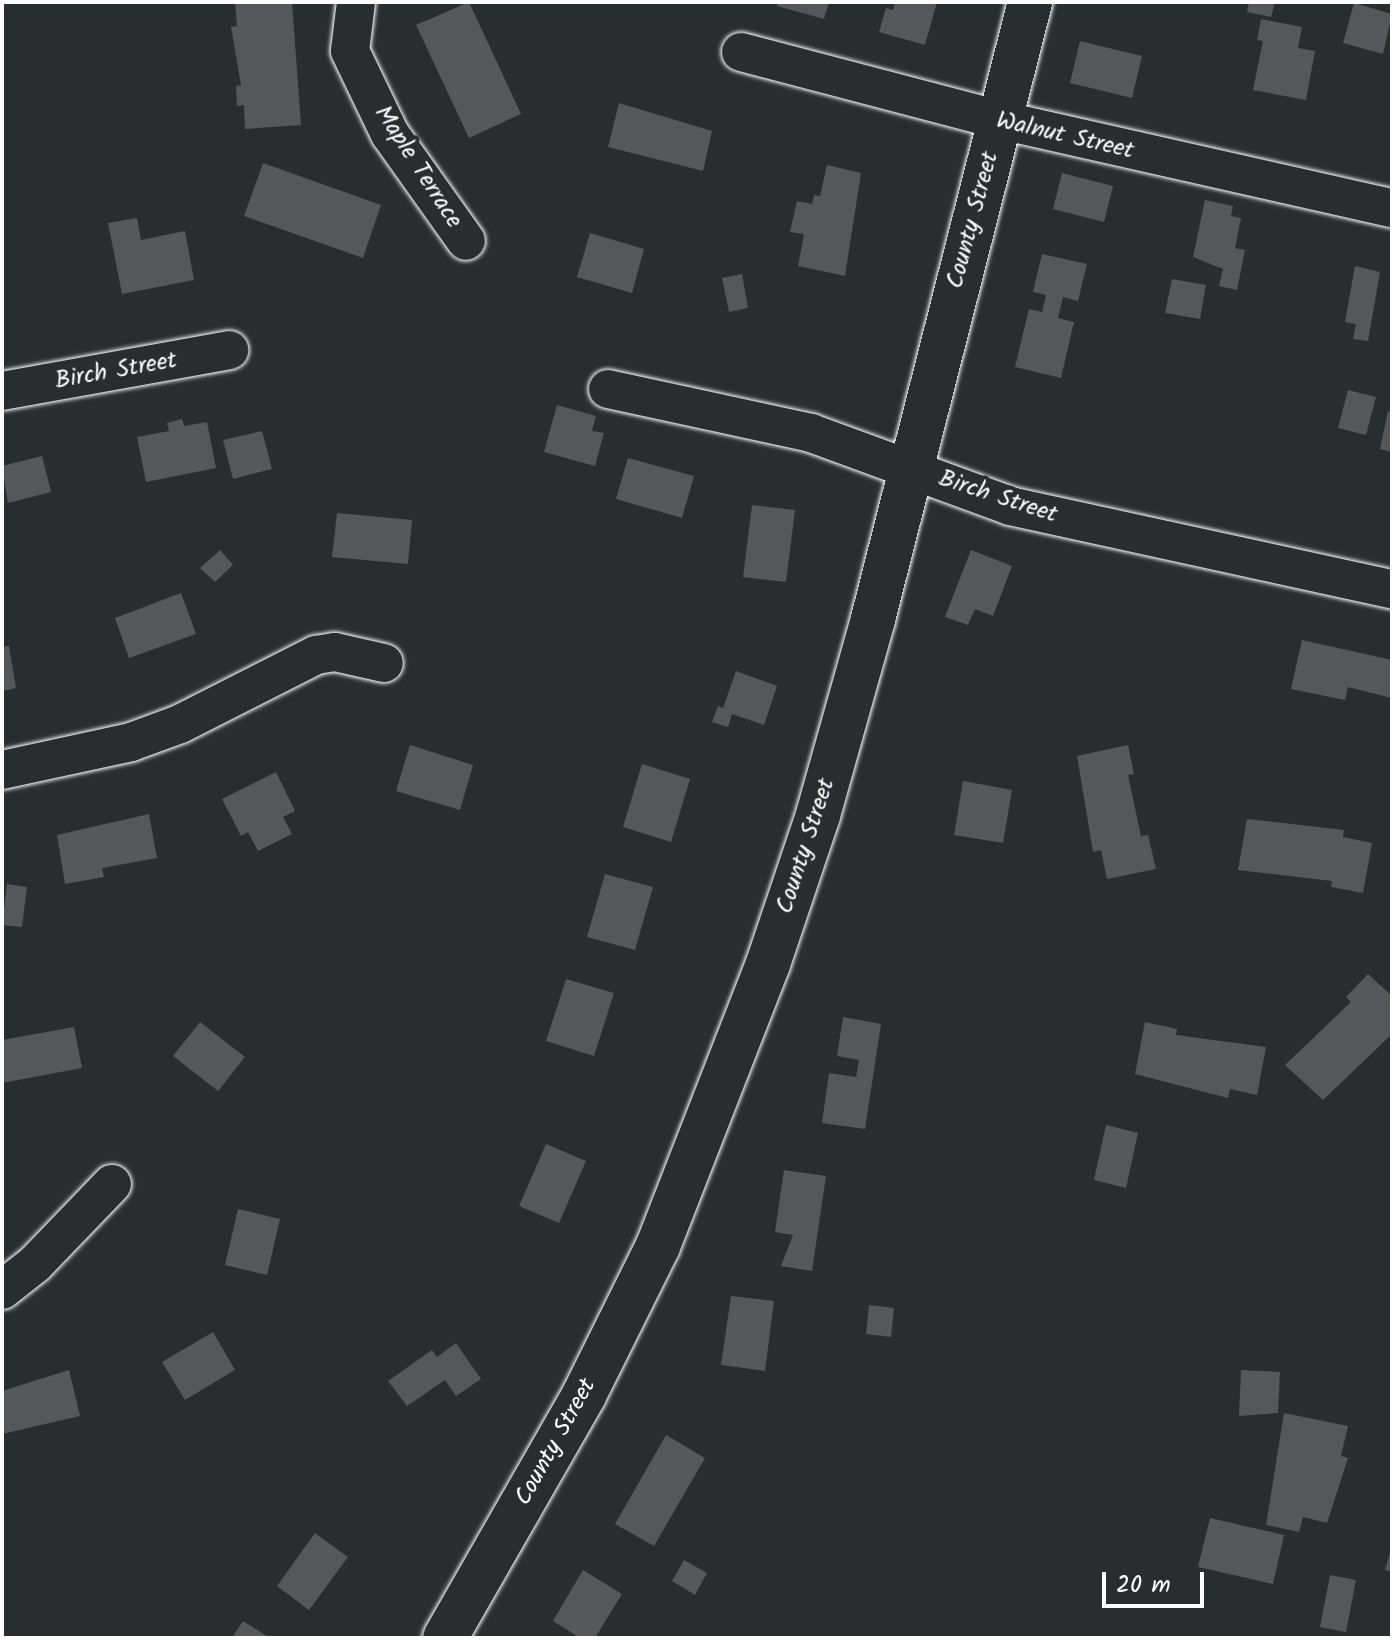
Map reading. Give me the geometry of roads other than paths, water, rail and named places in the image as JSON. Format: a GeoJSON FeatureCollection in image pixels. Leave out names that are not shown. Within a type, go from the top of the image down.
{"type":"FeatureCollection","features":[{"type":"Feature","properties":{"kind":"main road","name":"County Street"},"geometry":{"type":"LineString","coordinates":[[445,1638],[584,1395],[658,1246],[719,1098],[818,815],[1030,2]]}},
{"type":"Feature","properties":{"kind":"street","name":"Maple Terrace"},"geometry":{"type":"LineString","coordinates":[[356,2],[350,51],[390,134],[466,241]]}},
{"type":"Feature","properties":{"kind":"street","name":"Walnut Street"},"geometry":{"type":"LineString","coordinates":[[741,52],[1000,120],[1392,208]]}},
{"type":"Feature","properties":{"kind":"street","name":"Birch Street"},"geometry":{"type":"LineString","coordinates":[[2,391],[229,350]]}},
{"type":"Feature","properties":{"kind":"street","name":"Birch Street"},"geometry":{"type":"LineString","coordinates":[[608,389],[811,433],[1010,506],[1392,589]]}},
{"type":"Feature","properties":{"kind":"street"},"geometry":{"type":"LineString","coordinates":[[2,770],[119,745],[180,724],[316,655],[335,652],[384,663]]}},
{"type":"Feature","properties":{"kind":"street"},"geometry":{"type":"LineString","coordinates":[[2,1290],[35,1264],[112,1184]]}}]}
